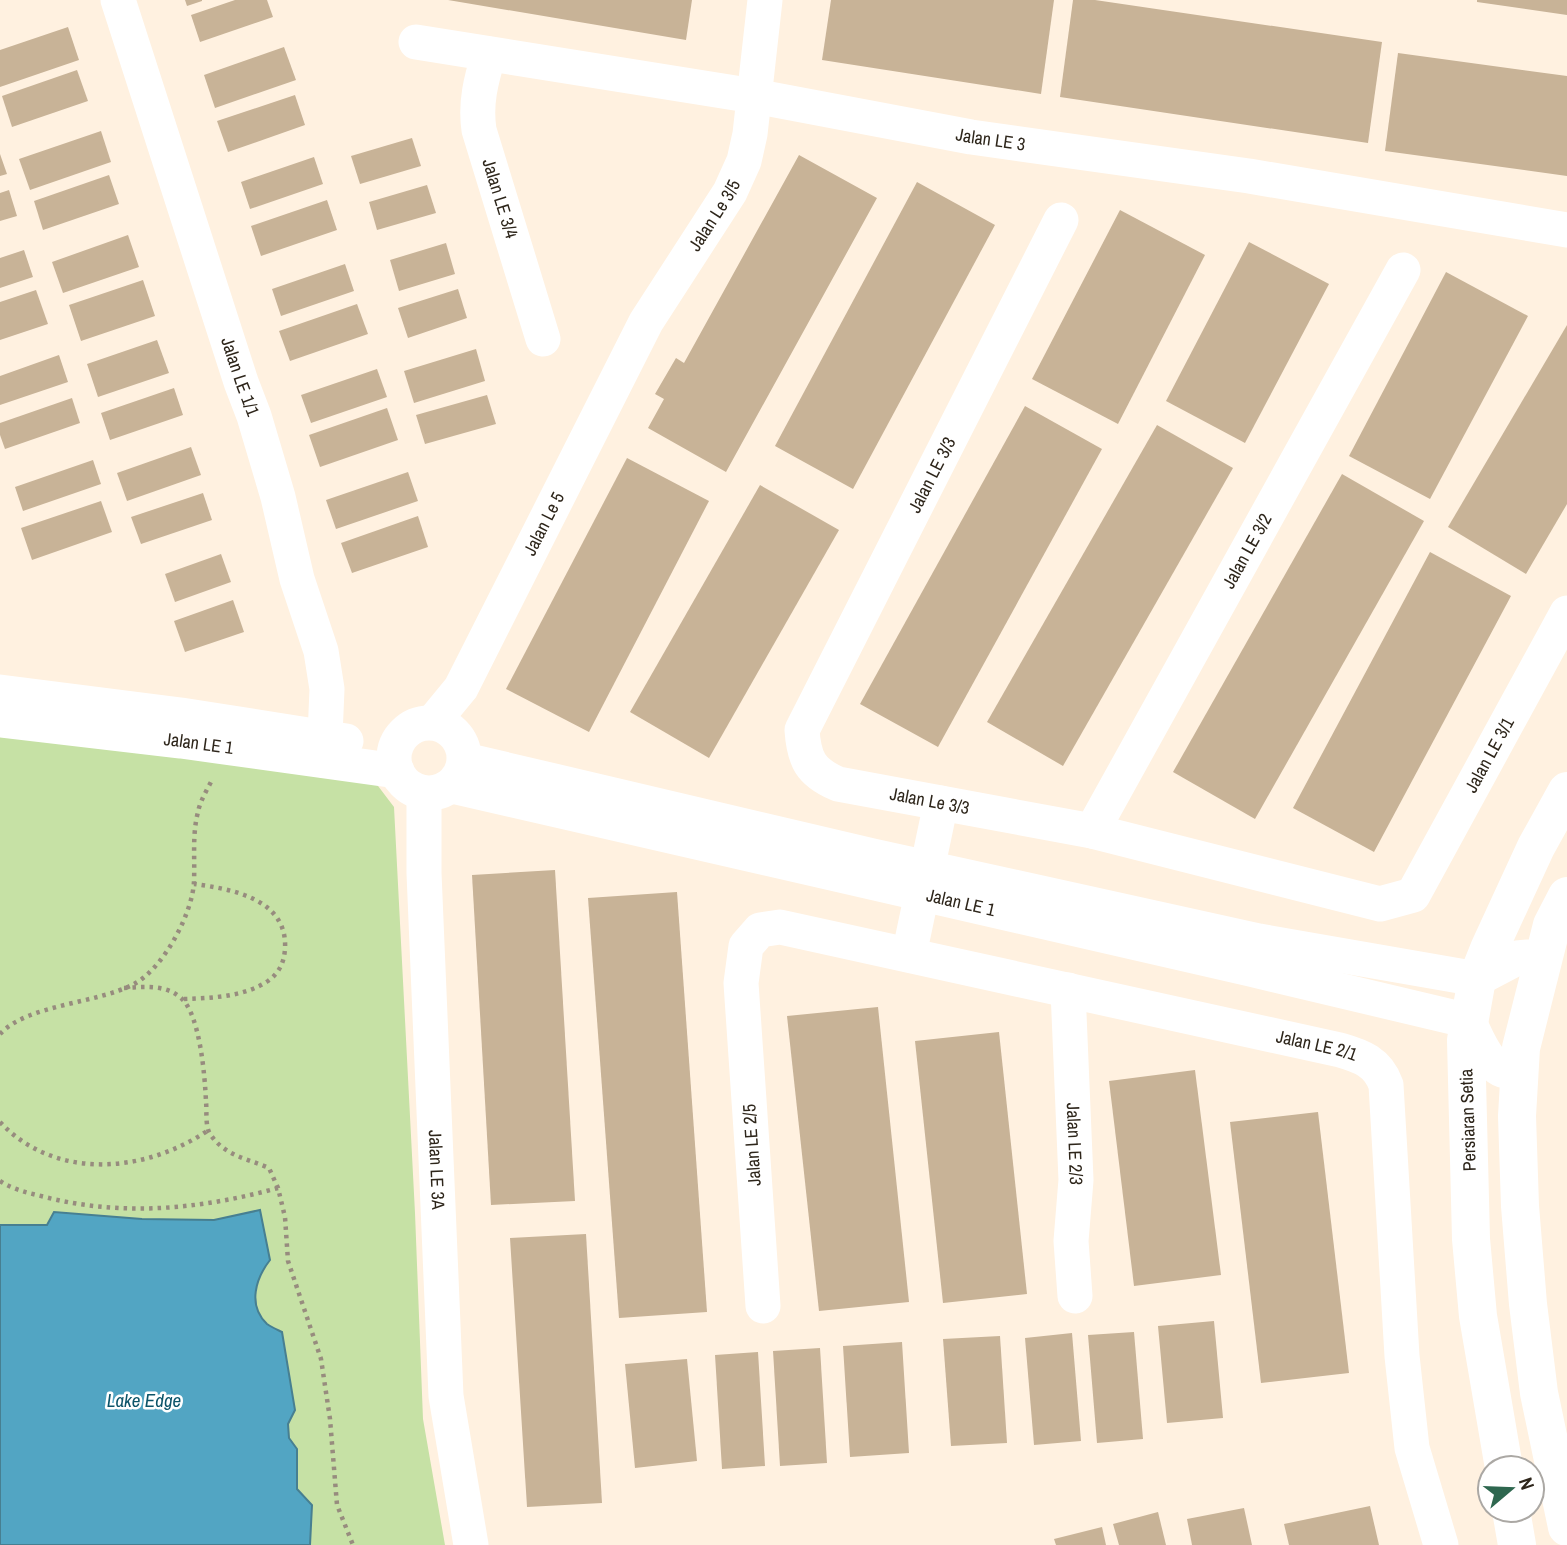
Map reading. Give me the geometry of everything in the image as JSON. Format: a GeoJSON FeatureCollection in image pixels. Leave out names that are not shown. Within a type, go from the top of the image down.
{"type":"FeatureCollection","features":[{"type":"Feature","properties":{"kind":"street","name":"Jalan LE 1/1"},"geometry":{"type":"LineString","coordinates":[[118,0],[254,416],[278,497],[297,579],[321,652],[327,688],[323,748]]}},
{"type":"Feature","properties":{"kind":"street","name":"Jalan Le 3/5"},"geometry":{"type":"LineString","coordinates":[[646,321],[730,192],[744,161],[750,134],[765,0]]}},
{"type":"Feature","properties":{"kind":"street","name":"Jalan LE 3"},"geometry":{"type":"LineString","coordinates":[[416,42],[754,96],[971,137],[1249,176],[1567,230]]}},
{"type":"Feature","properties":{"kind":"street","name":"Jalan LE 3/4"},"geometry":{"type":"LineString","coordinates":[[489,54],[476,111],[479,130],[543,339]]}},
{"type":"Feature","properties":{"kind":"street","name":"Jalan LE 3/3"},"geometry":{"type":"LineString","coordinates":[[802,730],[1061,220]]}},
{"type":"Feature","properties":{"kind":"street","name":"Jalan LE 3/2"},"geometry":{"type":"LineString","coordinates":[[1092,831],[1403,270]]}},
{"type":"Feature","properties":{"kind":"street","name":"Jalan Le 5"},"geometry":{"type":"LineString","coordinates":[[433,722],[461,688],[646,321]]}},
{"type":"Feature","properties":{"kind":"street","name":"Jalan LE 3/1"},"geometry":{"type":"LineString","coordinates":[[1413,895],[1567,613]]}},
{"type":"Feature","properties":{"kind":"street","name":"Jalan LE 1"},"geometry":{"type":"LineString","coordinates":[[0,692],[396,760]]}},
{"type":"Feature","properties":{"kind":"street","name":"Jalan LE 1"},"geometry":{"type":"LineString","coordinates":[[0,720],[323,748]]}},
{"type":"Feature","properties":{"kind":"street"},"geometry":{"type":"LineString","coordinates":[[433,722],[450,729],[462,742],[447,780],[410,788],[400,778],[396,760],[403,733],[417,724],[433,722]]}},
{"type":"Feature","properties":{"kind":"street","name":"Jalan Le 3/3"},"geometry":{"type":"LineString","coordinates":[[802,730],[808,762],[820,776],[838,784],[1092,831],[1380,904],[1413,895]]}},
{"type":"Feature","properties":{"kind":"street","name":"Jalan LE 1"},"geometry":{"type":"LineString","coordinates":[[447,780],[924,881],[1477,979]]}},
{"type":"Feature","properties":{"kind":"street","name":"Jalan LE 3A"},"geometry":{"type":"LineString","coordinates":[[447,780],[424,873],[446,1396],[471,1545]]}},
{"type":"Feature","properties":{"kind":"street","name":"Persiaran Setia"},"geometry":{"type":"LineString","coordinates":[[1502,1454],[1478,1316],[1471,1239],[1466,1040],[1477,979],[1536,847],[1567,791]]}},
{"type":"Feature","properties":{"kind":"street"},"geometry":{"type":"LineString","coordinates":[[909,955],[941,803]]}},
{"type":"Feature","properties":{"kind":"street","name":"Jalan LE 1"},"geometry":{"type":"LineString","coordinates":[[924,881],[1263,972],[1469,1021]]}},
{"type":"Feature","properties":{"kind":"street"},"geometry":{"type":"LineString","coordinates":[[1567,896],[1552,925],[1541,963],[1518,1068],[1517,1116],[1520,1206],[1528,1304],[1539,1393],[1567,1527]]}},
{"type":"Feature","properties":{"kind":"street","name":"Jalan LE 2/1"},"geometry":{"type":"LineString","coordinates":[[741,983],[746,946],[760,930],[780,927],[1340,1049],[1363,1057],[1381,1071],[1385,1085],[1402,1356],[1412,1448],[1441,1545]]}},
{"type":"Feature","properties":{"kind":"street"},"geometry":{"type":"LineString","coordinates":[[1477,979],[1517,958],[1528,957],[1541,963]]}},
{"type":"Feature","properties":{"kind":"street","name":"Jalan LE 2/5"},"geometry":{"type":"LineString","coordinates":[[741,983],[762,1306]]}},
{"type":"Feature","properties":{"kind":"street","name":"Jalan LE 2/3"},"geometry":{"type":"LineString","coordinates":[[1068,990],[1076,1180],[1071,1241],[1075,1296]]}},
{"type":"Feature","properties":{"kind":"street"},"geometry":{"type":"LineString","coordinates":[[1469,1021],[1480,1047],[1500,1069],[1507,1071],[1518,1068]]}},
{"type":"Feature","properties":{"kind":"street"},"geometry":{"type":"LineString","coordinates":[[1513,1524],[1517,1545]]}},
{"type":"Feature","properties":{"kind":"path"},"geometry":{"type":"LineString","coordinates":[[0,1034],[26,1017],[88,1001],[135,984],[160,961],[187,912],[194,884],[193,848],[198,810],[221,769]]}},
{"type":"Feature","properties":{"kind":"path"},"geometry":{"type":"LineString","coordinates":[[124,988],[151,986],[169,991],[183,999],[217,998],[266,983],[278,973],[284,959],[285,931],[272,912],[234,890],[194,884]]}},
{"type":"Feature","properties":{"kind":"path"},"geometry":{"type":"LineString","coordinates":[[183,999],[200,1041],[207,1130],[229,1154],[269,1168],[278,1188],[285,1217],[288,1261],[321,1359],[330,1419],[337,1504],[354,1545]]}},
{"type":"Feature","properties":{"kind":"path"},"geometry":{"type":"LineString","coordinates":[[0,1122],[14,1138],[39,1153],[71,1162],[111,1165],[137,1163],[161,1155],[192,1141],[207,1130]]}},
{"type":"Feature","properties":{"kind":"path"},"geometry":{"type":"LineString","coordinates":[[0,1181],[12,1189],[77,1205],[126,1209],[179,1208],[239,1199],[278,1188]]}},
{"type":"Feature","properties":{"kind":"green space"},"geometry":{"type":"Polygon","coordinates":[[[0,733],[375,782],[394,807],[423,1419],[445,1545],[0,1545],[0,733]]]}},
{"type":"Feature","properties":{"kind":"water","name":"Lake Edge"},"geometry":{"type":"Polygon","coordinates":[[[260,1210],[270,1260],[258,1283],[255,1300],[261,1317],[267,1324],[282,1332],[295,1410],[288,1424],[289,1438],[297,1449],[297,1489],[312,1505],[310,1545],[0,1545],[0,1225],[47,1225],[54,1212],[142,1219],[214,1220],[260,1210]]]}},
{"type":"Feature","properties":{"kind":"building"},"geometry":{"type":"Polygon","coordinates":[[[185,0],[202,0],[202,1],[187,6],[185,0]]]}},
{"type":"Feature","properties":{"kind":"building"},"geometry":{"type":"Polygon","coordinates":[[[235,0],[267,0],[273,17],[200,42],[191,15],[235,0]]]}},
{"type":"Feature","properties":{"kind":"building"},"geometry":{"type":"Polygon","coordinates":[[[448,0],[692,0],[686,40],[448,0]]]}},
{"type":"Feature","properties":{"kind":"building"},"geometry":{"type":"Polygon","coordinates":[[[831,0],[1054,0],[1041,94],[822,60],[831,0]]]}},
{"type":"Feature","properties":{"kind":"building"},"geometry":{"type":"Polygon","coordinates":[[[1073,0],[1095,0],[1382,42],[1368,143],[1060,97],[1073,0]]]}},
{"type":"Feature","properties":{"kind":"building"},"geometry":{"type":"Polygon","coordinates":[[[1567,0],[1567,15],[1477,2],[1567,0]]]}},
{"type":"Feature","properties":{"kind":"building"},"geometry":{"type":"Polygon","coordinates":[[[68,27],[79,60],[0,87],[0,50],[68,27]]]}},
{"type":"Feature","properties":{"kind":"building"},"geometry":{"type":"Polygon","coordinates":[[[284,47],[296,80],[215,108],[204,75],[284,47]]]}},
{"type":"Feature","properties":{"kind":"building"},"geometry":{"type":"Polygon","coordinates":[[[1398,53],[1567,76],[1567,176],[1385,151],[1398,53]]]}},
{"type":"Feature","properties":{"kind":"building"},"geometry":{"type":"Polygon","coordinates":[[[77,70],[88,101],[12,127],[2,96],[77,70]]]}},
{"type":"Feature","properties":{"kind":"building"},"geometry":{"type":"Polygon","coordinates":[[[295,95],[305,125],[228,152],[217,121],[295,95]]]}},
{"type":"Feature","properties":{"kind":"building"},"geometry":{"type":"Polygon","coordinates":[[[101,131],[111,162],[30,190],[19,159],[101,131]]]}},
{"type":"Feature","properties":{"kind":"building"},"geometry":{"type":"Polygon","coordinates":[[[412,138],[421,166],[360,184],[351,156],[412,138]]]}},
{"type":"Feature","properties":{"kind":"building"},"geometry":{"type":"Polygon","coordinates":[[[0,154],[7,174],[0,176],[0,154]]]}},
{"type":"Feature","properties":{"kind":"building"},"geometry":{"type":"Polygon","coordinates":[[[799,155],[877,198],[726,472],[648,428],[664,399],[655,394],[676,358],[684,363],[799,155]]]}},
{"type":"Feature","properties":{"kind":"building"},"geometry":{"type":"Polygon","coordinates":[[[314,157],[323,184],[250,209],[241,182],[314,157]]]}},
{"type":"Feature","properties":{"kind":"building"},"geometry":{"type":"Polygon","coordinates":[[[109,175],[119,204],[43,230],[34,201],[109,175]]]}},
{"type":"Feature","properties":{"kind":"building"},"geometry":{"type":"Polygon","coordinates":[[[917,182],[995,225],[853,489],[775,446],[917,182]]]}},
{"type":"Feature","properties":{"kind":"building"},"geometry":{"type":"Polygon","coordinates":[[[427,185],[436,213],[377,230],[369,202],[427,185]]]}},
{"type":"Feature","properties":{"kind":"building"},"geometry":{"type":"Polygon","coordinates":[[[9,190],[17,216],[0,221],[0,193],[9,190]]]}},
{"type":"Feature","properties":{"kind":"building"},"geometry":{"type":"Polygon","coordinates":[[[327,200],[337,230],[261,256],[251,226],[327,200]]]}},
{"type":"Feature","properties":{"kind":"building"},"geometry":{"type":"Polygon","coordinates":[[[1120,210],[1205,255],[1118,424],[1032,379],[1120,210]]]}},
{"type":"Feature","properties":{"kind":"building"},"geometry":{"type":"Polygon","coordinates":[[[128,235],[139,267],[63,293],[52,262],[128,235]]]}},
{"type":"Feature","properties":{"kind":"building"},"geometry":{"type":"Polygon","coordinates":[[[1249,242],[1329,284],[1245,443],[1166,401],[1249,242]]]}},
{"type":"Feature","properties":{"kind":"building"},"geometry":{"type":"Polygon","coordinates":[[[446,243],[455,274],[399,291],[390,260],[446,243]]]}},
{"type":"Feature","properties":{"kind":"building"},"geometry":{"type":"Polygon","coordinates":[[[24,250],[33,277],[0,288],[0,258],[24,250]]]}},
{"type":"Feature","properties":{"kind":"building"},"geometry":{"type":"Polygon","coordinates":[[[345,264],[354,291],[281,316],[272,289],[345,264]]]}},
{"type":"Feature","properties":{"kind":"building"},"geometry":{"type":"Polygon","coordinates":[[[1446,272],[1528,316],[1430,499],[1349,456],[1446,272]]]}},
{"type":"Feature","properties":{"kind":"building"},"geometry":{"type":"Polygon","coordinates":[[[143,280],[155,316],[81,341],[69,305],[143,280]]]}},
{"type":"Feature","properties":{"kind":"building"},"geometry":{"type":"Polygon","coordinates":[[[458,289],[467,318],[408,338],[398,308],[458,289]]]}},
{"type":"Feature","properties":{"kind":"building"},"geometry":{"type":"Polygon","coordinates":[[[36,290],[48,324],[0,340],[0,302],[36,290]]]}},
{"type":"Feature","properties":{"kind":"building"},"geometry":{"type":"Polygon","coordinates":[[[357,304],[368,334],[290,361],[279,331],[357,304]]]}},
{"type":"Feature","properties":{"kind":"building"},"geometry":{"type":"Polygon","coordinates":[[[1567,325],[1567,504],[1526,574],[1448,527],[1567,325]]]}},
{"type":"Feature","properties":{"kind":"building"},"geometry":{"type":"Polygon","coordinates":[[[157,340],[169,373],[98,397],[87,364],[157,340]]]}},
{"type":"Feature","properties":{"kind":"building"},"geometry":{"type":"Polygon","coordinates":[[[476,349],[485,381],[414,403],[404,371],[476,349]]]}},
{"type":"Feature","properties":{"kind":"building"},"geometry":{"type":"Polygon","coordinates":[[[59,355],[68,382],[0,405],[0,376],[59,355]]]}},
{"type":"Feature","properties":{"kind":"building"},"geometry":{"type":"Polygon","coordinates":[[[377,369],[387,397],[311,423],[301,395],[377,369]]]}},
{"type":"Feature","properties":{"kind":"building"},"geometry":{"type":"Polygon","coordinates":[[[174,388],[183,415],[110,440],[101,413],[174,388]]]}},
{"type":"Feature","properties":{"kind":"building"},"geometry":{"type":"Polygon","coordinates":[[[487,395],[496,424],[425,444],[416,415],[487,395]]]}},
{"type":"Feature","properties":{"kind":"building"},"geometry":{"type":"Polygon","coordinates":[[[72,398],[80,423],[5,449],[0,435],[0,423],[72,398]]]}},
{"type":"Feature","properties":{"kind":"building"},"geometry":{"type":"Polygon","coordinates":[[[1025,406],[1102,449],[938,747],[860,704],[1025,406]]]}},
{"type":"Feature","properties":{"kind":"building"},"geometry":{"type":"Polygon","coordinates":[[[387,408],[398,440],[320,467],[309,435],[387,408]]]}},
{"type":"Feature","properties":{"kind":"building"},"geometry":{"type":"Polygon","coordinates":[[[1157,425],[1233,468],[1063,766],[987,722],[1157,425]]]}},
{"type":"Feature","properties":{"kind":"building"},"geometry":{"type":"Polygon","coordinates":[[[191,447],[201,475],[127,501],[117,473],[191,447]]]}},
{"type":"Feature","properties":{"kind":"building"},"geometry":{"type":"Polygon","coordinates":[[[627,458],[709,501],[589,732],[506,689],[627,458]]]}},
{"type":"Feature","properties":{"kind":"building"},"geometry":{"type":"Polygon","coordinates":[[[93,460],[101,484],[23,511],[15,487],[93,460]]]}},
{"type":"Feature","properties":{"kind":"building"},"geometry":{"type":"Polygon","coordinates":[[[408,472],[418,501],[336,529],[326,500],[408,472]]]}},
{"type":"Feature","properties":{"kind":"building"},"geometry":{"type":"Polygon","coordinates":[[[1342,474],[1424,521],[1255,819],[1173,772],[1342,474]]]}},
{"type":"Feature","properties":{"kind":"building"},"geometry":{"type":"Polygon","coordinates":[[[760,485],[839,530],[709,758],[630,712],[760,485]]]}},
{"type":"Feature","properties":{"kind":"building"},"geometry":{"type":"Polygon","coordinates":[[[203,493],[212,520],[141,544],[131,517],[203,493]]]}},
{"type":"Feature","properties":{"kind":"building"},"geometry":{"type":"Polygon","coordinates":[[[101,501],[112,532],[32,560],[21,528],[101,501]]]}},
{"type":"Feature","properties":{"kind":"building"},"geometry":{"type":"Polygon","coordinates":[[[418,516],[428,547],[352,573],[341,543],[418,516]]]}},
{"type":"Feature","properties":{"kind":"building"},"geometry":{"type":"Polygon","coordinates":[[[1430,552],[1511,596],[1374,852],[1293,808],[1430,552]]]}},
{"type":"Feature","properties":{"kind":"building"},"geometry":{"type":"Polygon","coordinates":[[[221,554],[231,582],[175,602],[165,574],[221,554]]]}},
{"type":"Feature","properties":{"kind":"building"},"geometry":{"type":"Polygon","coordinates":[[[233,600],[244,632],[185,652],[174,621],[233,600]]]}},
{"type":"Feature","properties":{"kind":"building"},"geometry":{"type":"Polygon","coordinates":[[[555,870],[575,1201],[491,1205],[472,875],[555,870]]]}},
{"type":"Feature","properties":{"kind":"building"},"geometry":{"type":"Polygon","coordinates":[[[677,892],[707,1312],[619,1318],[588,898],[677,892]]]}},
{"type":"Feature","properties":{"kind":"building"},"geometry":{"type":"Polygon","coordinates":[[[878,1007],[909,1302],[819,1311],[787,1016],[878,1007]]]}},
{"type":"Feature","properties":{"kind":"building"},"geometry":{"type":"Polygon","coordinates":[[[999,1032],[1027,1294],[943,1303],[915,1041],[999,1032]]]}},
{"type":"Feature","properties":{"kind":"building"},"geometry":{"type":"Polygon","coordinates":[[[1195,1070],[1221,1275],[1134,1286],[1109,1081],[1195,1070]]]}},
{"type":"Feature","properties":{"kind":"building"},"geometry":{"type":"Polygon","coordinates":[[[1318,1112],[1349,1373],[1261,1383],[1230,1122],[1318,1112]]]}},
{"type":"Feature","properties":{"kind":"building"},"geometry":{"type":"Polygon","coordinates":[[[586,1234],[602,1503],[527,1507],[510,1238],[586,1234]]]}},
{"type":"Feature","properties":{"kind":"building"},"geometry":{"type":"Polygon","coordinates":[[[1214,1321],[1223,1418],[1167,1423],[1158,1326],[1214,1321]]]}},
{"type":"Feature","properties":{"kind":"building"},"geometry":{"type":"Polygon","coordinates":[[[1134,1332],[1143,1439],[1097,1443],[1088,1335],[1134,1332]]]}},
{"type":"Feature","properties":{"kind":"building"},"geometry":{"type":"Polygon","coordinates":[[[1072,1333],[1081,1441],[1034,1445],[1025,1338],[1072,1333]]]}},
{"type":"Feature","properties":{"kind":"building"},"geometry":{"type":"Polygon","coordinates":[[[1000,1336],[1007,1443],[951,1446],[943,1339],[1000,1336]]]}},
{"type":"Feature","properties":{"kind":"building"},"geometry":{"type":"Polygon","coordinates":[[[902,1342],[909,1453],[850,1457],[843,1346],[902,1342]]]}},
{"type":"Feature","properties":{"kind":"building"},"geometry":{"type":"Polygon","coordinates":[[[820,1348],[827,1463],[780,1466],[773,1351],[820,1348]]]}},
{"type":"Feature","properties":{"kind":"building"},"geometry":{"type":"Polygon","coordinates":[[[758,1352],[765,1466],[722,1469],[715,1355],[758,1352]]]}},
{"type":"Feature","properties":{"kind":"building"},"geometry":{"type":"Polygon","coordinates":[[[687,1359],[697,1461],[635,1468],[625,1364],[687,1359]]]}},
{"type":"Feature","properties":{"kind":"building"},"geometry":{"type":"Polygon","coordinates":[[[1370,1506],[1379,1545],[1289,1545],[1284,1524],[1370,1506]]]}},
{"type":"Feature","properties":{"kind":"building"},"geometry":{"type":"Polygon","coordinates":[[[1244,1508],[1252,1545],[1192,1545],[1187,1519],[1244,1508]]]}},
{"type":"Feature","properties":{"kind":"building"},"geometry":{"type":"Polygon","coordinates":[[[1158,1512],[1166,1545],[1119,1545],[1113,1524],[1158,1512]]]}},
{"type":"Feature","properties":{"kind":"building"},"geometry":{"type":"Polygon","coordinates":[[[1102,1527],[1106,1545],[1056,1545],[1054,1539],[1102,1527]]]}}]}
